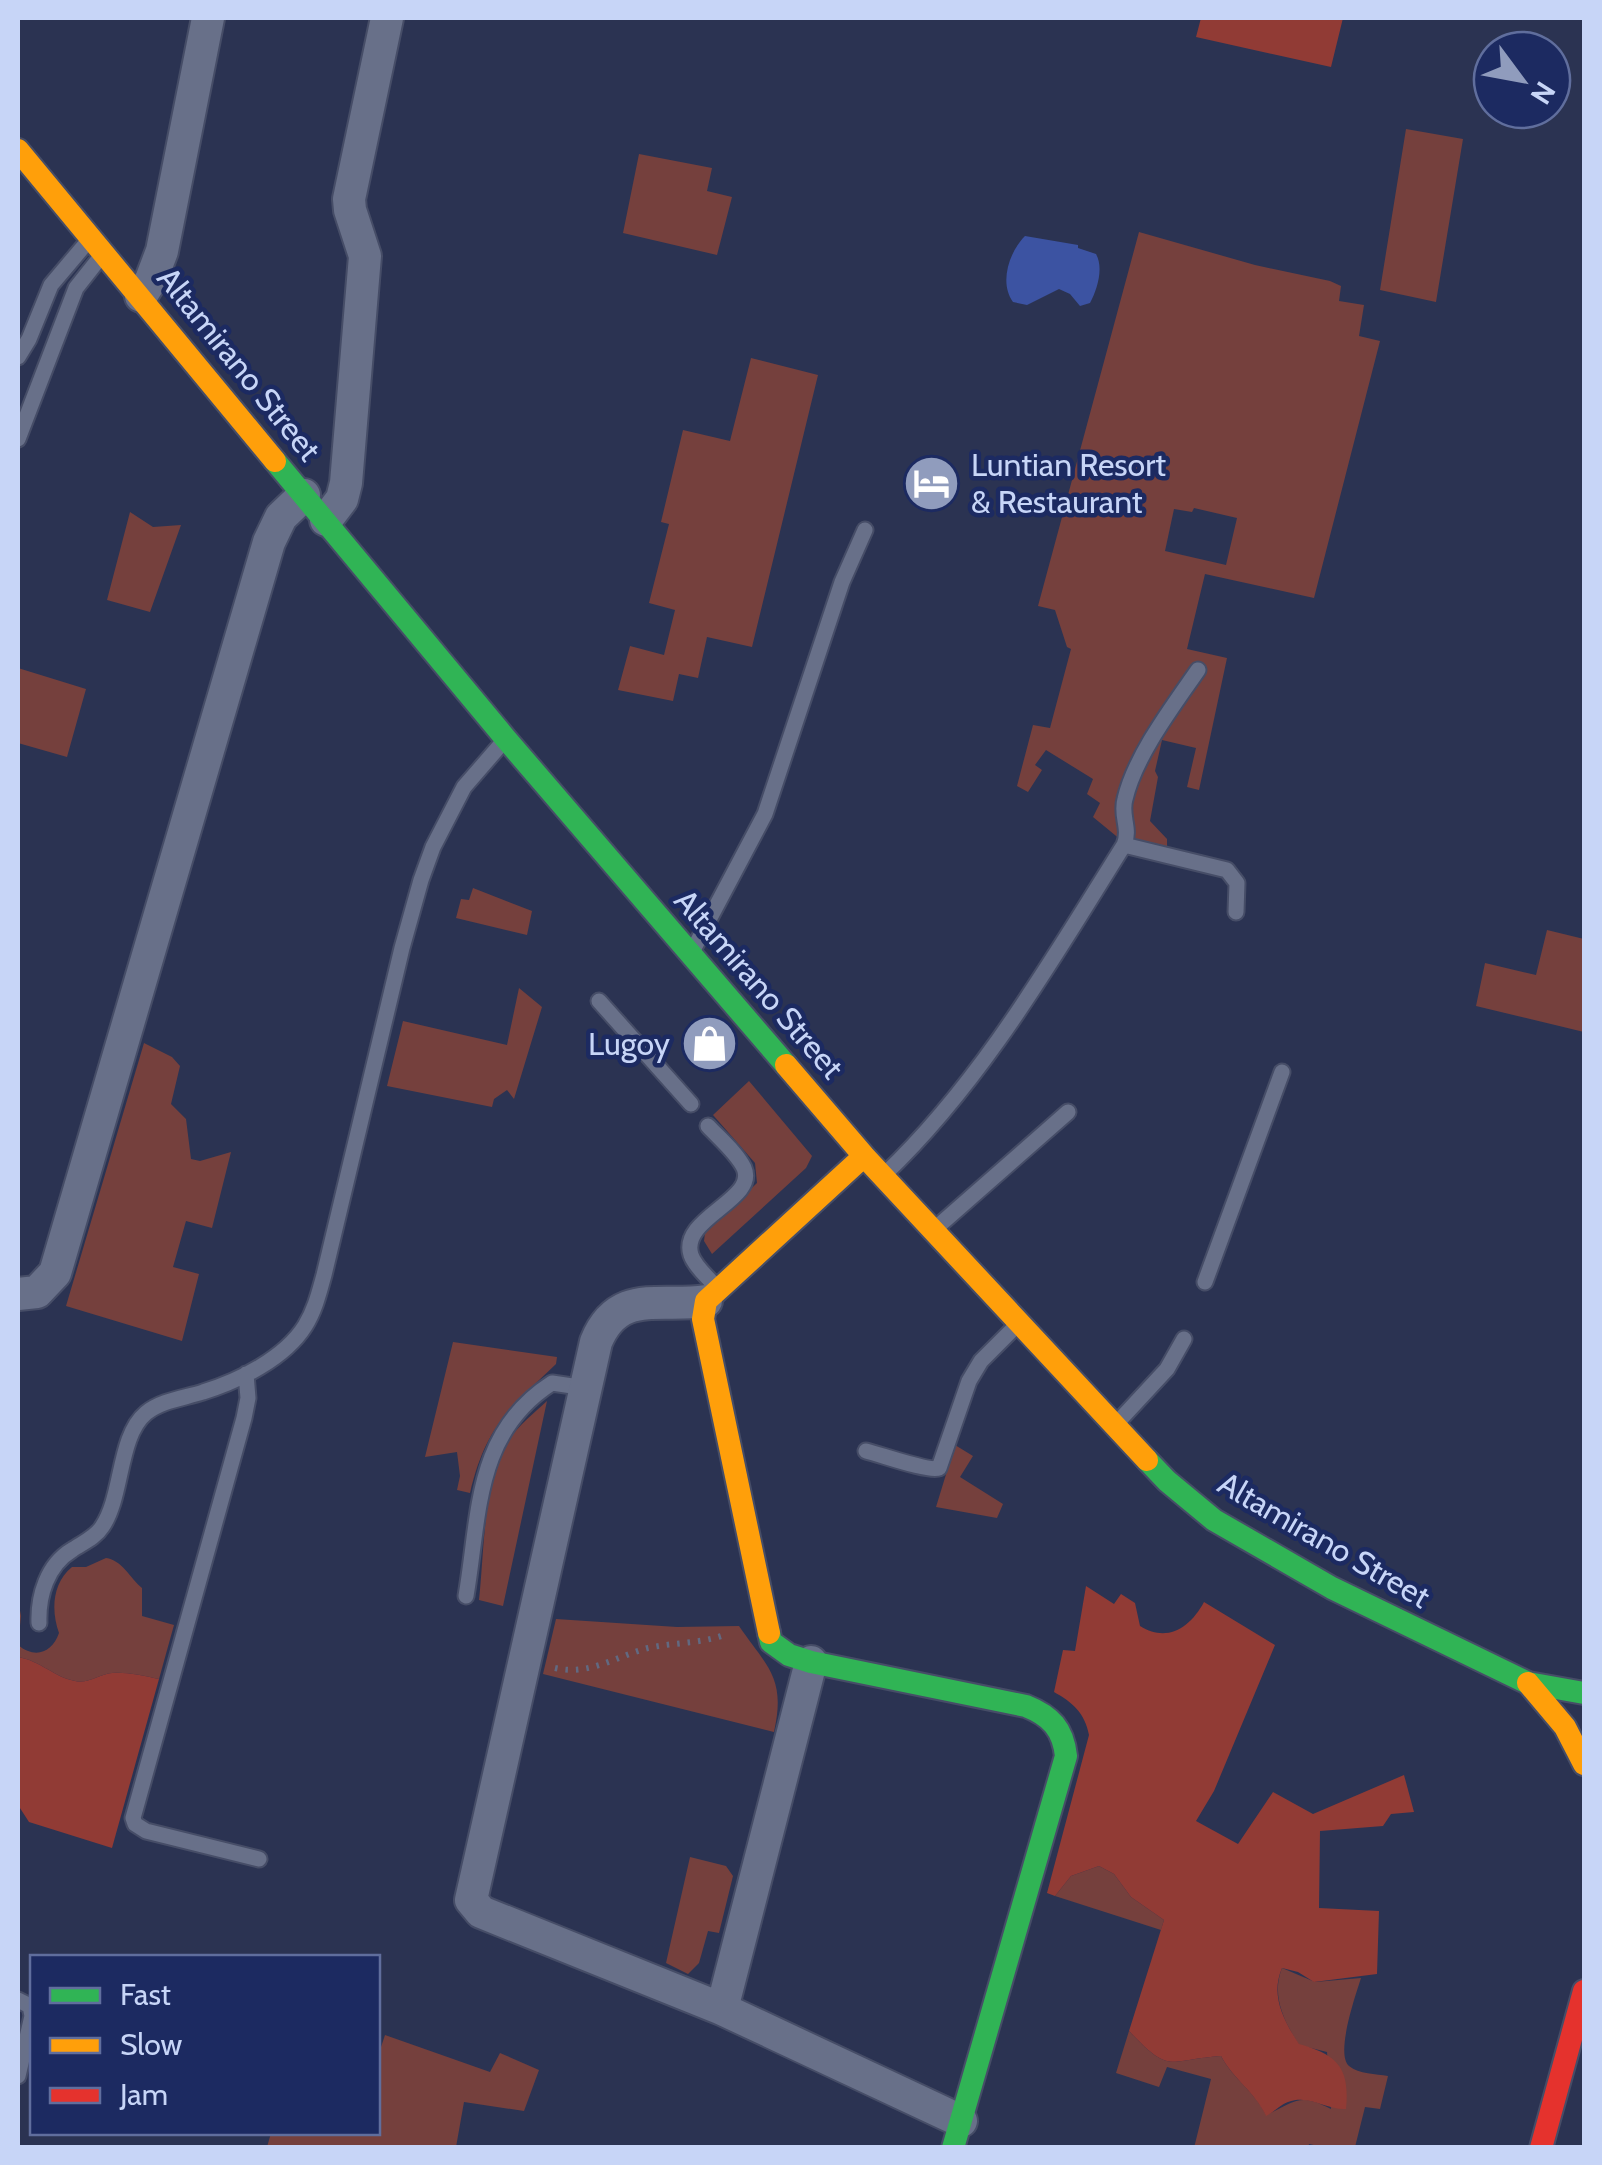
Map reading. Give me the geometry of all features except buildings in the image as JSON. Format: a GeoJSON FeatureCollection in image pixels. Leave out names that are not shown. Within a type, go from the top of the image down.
{"type":"FeatureCollection","features":[{"type":"Feature","properties":{"kind":"main road","name":"Altamirano Street"},"geometry":{"type":"LineString","coordinates":[[18,150],[506,739],[864,1156],[1167,1481],[1214,1520],[1332,1588],[1528,1683],[1584,1693]]}},
{"type":"Feature","properties":{"kind":"main road"},"geometry":{"type":"LineString","coordinates":[[864,1156],[712,1295],[703,1319],[768,1634],[776,1647],[811,1662],[1026,1706],[1058,1724],[1065,1738],[1066,1756],[957,2134]]}},
{"type":"Feature","properties":{"kind":"main road"},"geometry":{"type":"LineString","coordinates":[[1528,1683],[1564,1727],[1584,1764]]}},
{"type":"Feature","properties":{"kind":"main road"},"geometry":{"type":"LineString","coordinates":[[1541,2148],[1584,1991]]}},
{"type":"Feature","properties":{"kind":"street"},"geometry":{"type":"LineString","coordinates":[[141,296],[156,271],[162,251],[208,18]]}},
{"type":"Feature","properties":{"kind":"street"},"geometry":{"type":"LineString","coordinates":[[326,520],[342,499],[346,484],[365,256],[350,199],[387,18]]}},
{"type":"Feature","properties":{"kind":"street"},"geometry":{"type":"LineString","coordinates":[[18,1294],[38,1292],[56,1273],[269,542],[282,517],[304,494]]}},
{"type":"Feature","properties":{"kind":"street"},"geometry":{"type":"LineString","coordinates":[[712,1295],[619,1310],[600,1332],[472,1890],[472,1904],[481,1912],[722,2009],[957,2134]]}},
{"type":"Feature","properties":{"kind":"street"},"geometry":{"type":"LineString","coordinates":[[722,2009],[811,1662]]}},
{"type":"Feature","properties":{"kind":"lane"},"geometry":{"type":"LineString","coordinates":[[18,356],[60,272],[99,245]]}},
{"type":"Feature","properties":{"kind":"lane"},"geometry":{"type":"LineString","coordinates":[[18,440],[76,288],[99,245]]}},
{"type":"Feature","properties":{"kind":"lane"},"geometry":{"type":"LineString","coordinates":[[691,955],[765,814],[819,647],[865,530]]}},
{"type":"Feature","properties":{"kind":"lane"},"geometry":{"type":"LineString","coordinates":[[883,1177],[920,1139],[987,1052],[1124,845],[1128,827],[1123,805],[1131,782],[1170,710],[1198,670]]}},
{"type":"Feature","properties":{"kind":"lane"},"geometry":{"type":"LineString","coordinates":[[38,1623],[40,1595],[54,1568],[67,1552],[102,1527],[141,1417],[156,1406],[246,1374],[292,1342],[305,1326],[315,1306],[421,880],[464,787],[506,739]]}},
{"type":"Feature","properties":{"kind":"lane"},"geometry":{"type":"LineString","coordinates":[[1124,845],[1227,870],[1237,883],[1236,912]]}},
{"type":"Feature","properties":{"kind":"lane"},"geometry":{"type":"LineString","coordinates":[[599,1001],[690,1104]]}},
{"type":"Feature","properties":{"kind":"lane"},"geometry":{"type":"LineString","coordinates":[[1204,1282],[1282,1072]]}},
{"type":"Feature","properties":{"kind":"lane"},"geometry":{"type":"LineString","coordinates":[[933,1231],[1068,1112]]}},
{"type":"Feature","properties":{"kind":"lane"},"geometry":{"type":"LineString","coordinates":[[708,1126],[741,1164],[745,1175],[739,1192],[697,1230],[690,1244],[692,1258],[712,1295]]}},
{"type":"Feature","properties":{"kind":"lane"},"geometry":{"type":"LineString","coordinates":[[866,1451],[930,1470],[939,1468],[974,1372],[1019,1323]]}},
{"type":"Feature","properties":{"kind":"lane"},"geometry":{"type":"LineString","coordinates":[[1114,1426],[1167,1369],[1184,1338]]}},
{"type":"Feature","properties":{"kind":"lane"},"geometry":{"type":"LineString","coordinates":[[246,1374],[244,1418],[133,1818],[146,1831],[258,1859]]}},
{"type":"Feature","properties":{"kind":"lane"},"geometry":{"type":"LineString","coordinates":[[466,1596],[484,1477],[498,1440],[522,1408],[552,1383],[586,1388]]}},
{"type":"Feature","properties":{"kind":"lane"},"geometry":{"type":"LineString","coordinates":[[18,2068],[30,2023]]}},
{"type":"Feature","properties":{"kind":"path"},"geometry":{"type":"LineString","coordinates":[[524,1660],[566,1670],[585,1670],[648,1648],[716,1638],[764,1616]]}},
{"type":"Feature","properties":{"kind":"shaded area"},"geometry":{"type":"Polygon","coordinates":[[[1201,18],[1343,18],[1331,67],[1196,37],[1201,18]]]}},
{"type":"Feature","properties":{"kind":"shaded area"},"geometry":{"type":"Polygon","coordinates":[[[1406,129],[1463,139],[1436,302],[1380,290],[1406,129]]]}},
{"type":"Feature","properties":{"kind":"shaded area"},"geometry":{"type":"Polygon","coordinates":[[[639,154],[712,168],[707,191],[732,197],[717,255],[623,233],[639,154]]]}},
{"type":"Feature","properties":{"kind":"shaded area"},"geometry":{"type":"Polygon","coordinates":[[[1139,232],[1255,265],[1330,281],[1341,286],[1339,301],[1364,305],[1359,336],[1380,341],[1314,598],[1205,574],[1187,649],[1227,658],[1199,790],[1187,787],[1196,748],[1162,740],[1150,821],[1167,839],[1167,860],[1138,854],[1093,817],[1100,803],[1087,794],[1093,779],[1046,750],[1035,765],[1042,770],[1028,792],[1017,786],[1033,725],[1050,728],[1071,649],[1055,610],[1038,606],[1139,232]],[[1194,508],[1192,512],[1174,509],[1165,551],[1226,565],[1237,518],[1194,508]]]}},
{"type":"Feature","properties":{"kind":"shaded area"},"geometry":{"type":"Polygon","coordinates":[[[751,358],[818,375],[752,647],[707,637],[698,678],[679,674],[673,701],[618,690],[630,646],[664,655],[675,610],[649,603],[669,524],[661,522],[683,430],[730,441],[751,358]]]}},
{"type":"Feature","properties":{"kind":"shaded area"},"geometry":{"type":"Polygon","coordinates":[[[130,512],[153,527],[181,525],[150,612],[107,600],[130,512]]]}},
{"type":"Feature","properties":{"kind":"shaded area"},"geometry":{"type":"Polygon","coordinates":[[[18,668],[86,689],[67,757],[18,743],[18,668]]]}},
{"type":"Feature","properties":{"kind":"shaded area"},"geometry":{"type":"Polygon","coordinates":[[[473,888],[532,911],[527,935],[456,918],[461,899],[469,900],[473,888]]]}},
{"type":"Feature","properties":{"kind":"shaded area"},"geometry":{"type":"Polygon","coordinates":[[[1547,930],[1584,939],[1584,1032],[1476,1006],[1485,963],[1536,975],[1547,930]]]}},
{"type":"Feature","properties":{"kind":"shaded area"},"geometry":{"type":"Polygon","coordinates":[[[519,988],[542,1007],[514,1099],[507,1090],[494,1099],[492,1107],[387,1086],[403,1021],[507,1045],[519,988]]]}},
{"type":"Feature","properties":{"kind":"shaded area"},"geometry":{"type":"Polygon","coordinates":[[[144,1043],[172,1057],[180,1066],[171,1104],[186,1119],[191,1159],[200,1161],[231,1152],[212,1228],[186,1221],[173,1267],[199,1274],[182,1341],[66,1306],[144,1043]]]}},
{"type":"Feature","properties":{"kind":"shaded area"},"geometry":{"type":"Polygon","coordinates":[[[749,1081],[812,1156],[806,1168],[712,1254],[704,1241],[705,1233],[757,1183],[755,1163],[713,1115],[749,1081]]]}},
{"type":"Feature","properties":{"kind":"shaded area"},"geometry":{"type":"Polygon","coordinates":[[[453,1342],[557,1357],[556,1364],[512,1407],[492,1435],[470,1493],[457,1490],[457,1452],[425,1457],[453,1342]]]}},
{"type":"Feature","properties":{"kind":"shaded area"},"geometry":{"type":"Polygon","coordinates":[[[547,1401],[503,1606],[479,1600],[487,1507],[495,1470],[510,1438],[547,1401]]]}},
{"type":"Feature","properties":{"kind":"shaded area"},"geometry":{"type":"Polygon","coordinates":[[[955,1445],[973,1456],[960,1477],[1003,1504],[997,1518],[936,1507],[955,1445]]]}},
{"type":"Feature","properties":{"kind":"shaded area"},"geometry":{"type":"Polygon","coordinates":[[[106,1558],[121,1566],[142,1588],[142,1616],[174,1625],[159,1679],[118,1673],[75,1681],[18,1657],[18,1645],[37,1653],[52,1645],[59,1633],[54,1607],[60,1581],[72,1567],[86,1567],[106,1558]]]}},
{"type":"Feature","properties":{"kind":"shaded area"},"geometry":{"type":"Polygon","coordinates":[[[1086,1586],[1114,1604],[1121,1594],[1135,1603],[1140,1626],[1150,1631],[1168,1633],[1185,1626],[1204,1602],[1275,1645],[1214,1791],[1196,1821],[1238,1844],[1273,1792],[1313,1814],[1404,1775],[1414,1812],[1391,1814],[1383,1826],[1320,1831],[1319,1908],[1379,1911],[1377,1974],[1314,1982],[1282,1968],[1277,1988],[1280,2008],[1299,2044],[1323,2053],[1339,2065],[1346,2083],[1346,2109],[1296,2100],[1266,2116],[1221,2056],[1170,2062],[1153,2054],[1129,2031],[1164,1920],[1131,1897],[1114,1874],[1099,1866],[1071,1876],[1055,1896],[1047,1893],[1089,1735],[1077,1709],[1054,1692],[1063,1650],[1075,1651],[1086,1586]]]}},
{"type":"Feature","properties":{"kind":"shaded area"},"geometry":{"type":"Polygon","coordinates":[[[18,1600],[21,1616],[18,1645],[18,1600]]]}},
{"type":"Feature","properties":{"kind":"shaded area"},"geometry":{"type":"Polygon","coordinates":[[[556,1619],[677,1627],[739,1626],[766,1664],[776,1686],[774,1732],[543,1674],[556,1619]]]}},
{"type":"Feature","properties":{"kind":"shaded area"},"geometry":{"type":"Polygon","coordinates":[[[18,1657],[75,1681],[118,1673],[159,1679],[112,1848],[29,1822],[18,1805],[18,1657]]]}},
{"type":"Feature","properties":{"kind":"shaded area"},"geometry":{"type":"Polygon","coordinates":[[[690,1857],[726,1866],[733,1876],[719,1933],[708,1931],[699,1963],[688,1974],[666,1963],[690,1857]]]}},
{"type":"Feature","properties":{"kind":"shaded area"},"geometry":{"type":"Polygon","coordinates":[[[1099,1866],[1114,1874],[1131,1897],[1164,1920],[1161,1930],[1055,1896],[1071,1876],[1099,1866]]]}},
{"type":"Feature","properties":{"kind":"shaded area"},"geometry":{"type":"Polygon","coordinates":[[[1282,1968],[1315,1982],[1361,1978],[1348,2024],[1345,2059],[1358,2071],[1388,2076],[1380,2109],[1365,2107],[1355,2147],[1309,2144],[1308,2148],[1194,2148],[1211,2079],[1167,2067],[1159,2087],[1116,2073],[1129,2031],[1153,2054],[1170,2062],[1221,2056],[1266,2115],[1304,2100],[1331,2109],[1327,2052],[1299,2045],[1288,2027],[1279,1998],[1282,1968]]]}},
{"type":"Feature","properties":{"kind":"shaded area"},"geometry":{"type":"Polygon","coordinates":[[[385,2035],[490,2072],[500,2053],[539,2070],[524,2111],[464,2102],[456,2147],[267,2147],[270,2135],[380,2135],[380,2050],[385,2035]]]}},
{"type":"Feature","properties":{"kind":"water"},"geometry":{"type":"Polygon","coordinates":[[[1025,236],[1078,245],[1096,254],[1099,272],[1090,303],[1080,306],[1070,294],[1059,289],[1027,305],[1013,302],[1006,277],[1014,250],[1025,236]]]}},
{"type":"Feature","properties":{"kind":"traffic: fast"},"geometry":{"type":"LineString","coordinates":[[275,461],[506,739],[786,1065]]}},
{"type":"Feature","properties":{"kind":"traffic: fast"},"geometry":{"type":"LineString","coordinates":[[1147,1460],[1214,1520],[1332,1588],[1528,1683],[1584,1693]]}},
{"type":"Feature","properties":{"kind":"traffic: fast"},"geometry":{"type":"LineString","coordinates":[[769,1633],[771,1642],[789,1655],[811,1662],[1026,1706],[1049,1719],[1062,1738],[1066,1756],[953,2148]]}},
{"type":"Feature","properties":{"kind":"traffic: slow"},"geometry":{"type":"LineString","coordinates":[[18,150],[275,461]]}},
{"type":"Feature","properties":{"kind":"traffic: slow"},"geometry":{"type":"LineString","coordinates":[[786,1065],[864,1156],[1147,1460]]}},
{"type":"Feature","properties":{"kind":"traffic: slow"},"geometry":{"type":"LineString","coordinates":[[769,1633],[703,1319],[706,1301],[864,1156]]}},
{"type":"Feature","properties":{"kind":"traffic: slow"},"geometry":{"type":"LineString","coordinates":[[1528,1683],[1565,1727],[1584,1764]]}},
{"type":"Feature","properties":{"kind":"traffic: jam"},"geometry":{"type":"LineString","coordinates":[[1541,2148],[1584,1991]]}},
{"type":"Feature","properties":{"kind":"place","name":"Luntian Resort & Restaurant"},"geometry":{"type":"Point","coordinates":[932,483]}},
{"type":"Feature","properties":{"kind":"place","name":"Lugoy"},"geometry":{"type":"Point","coordinates":[709,1044]}}]}
